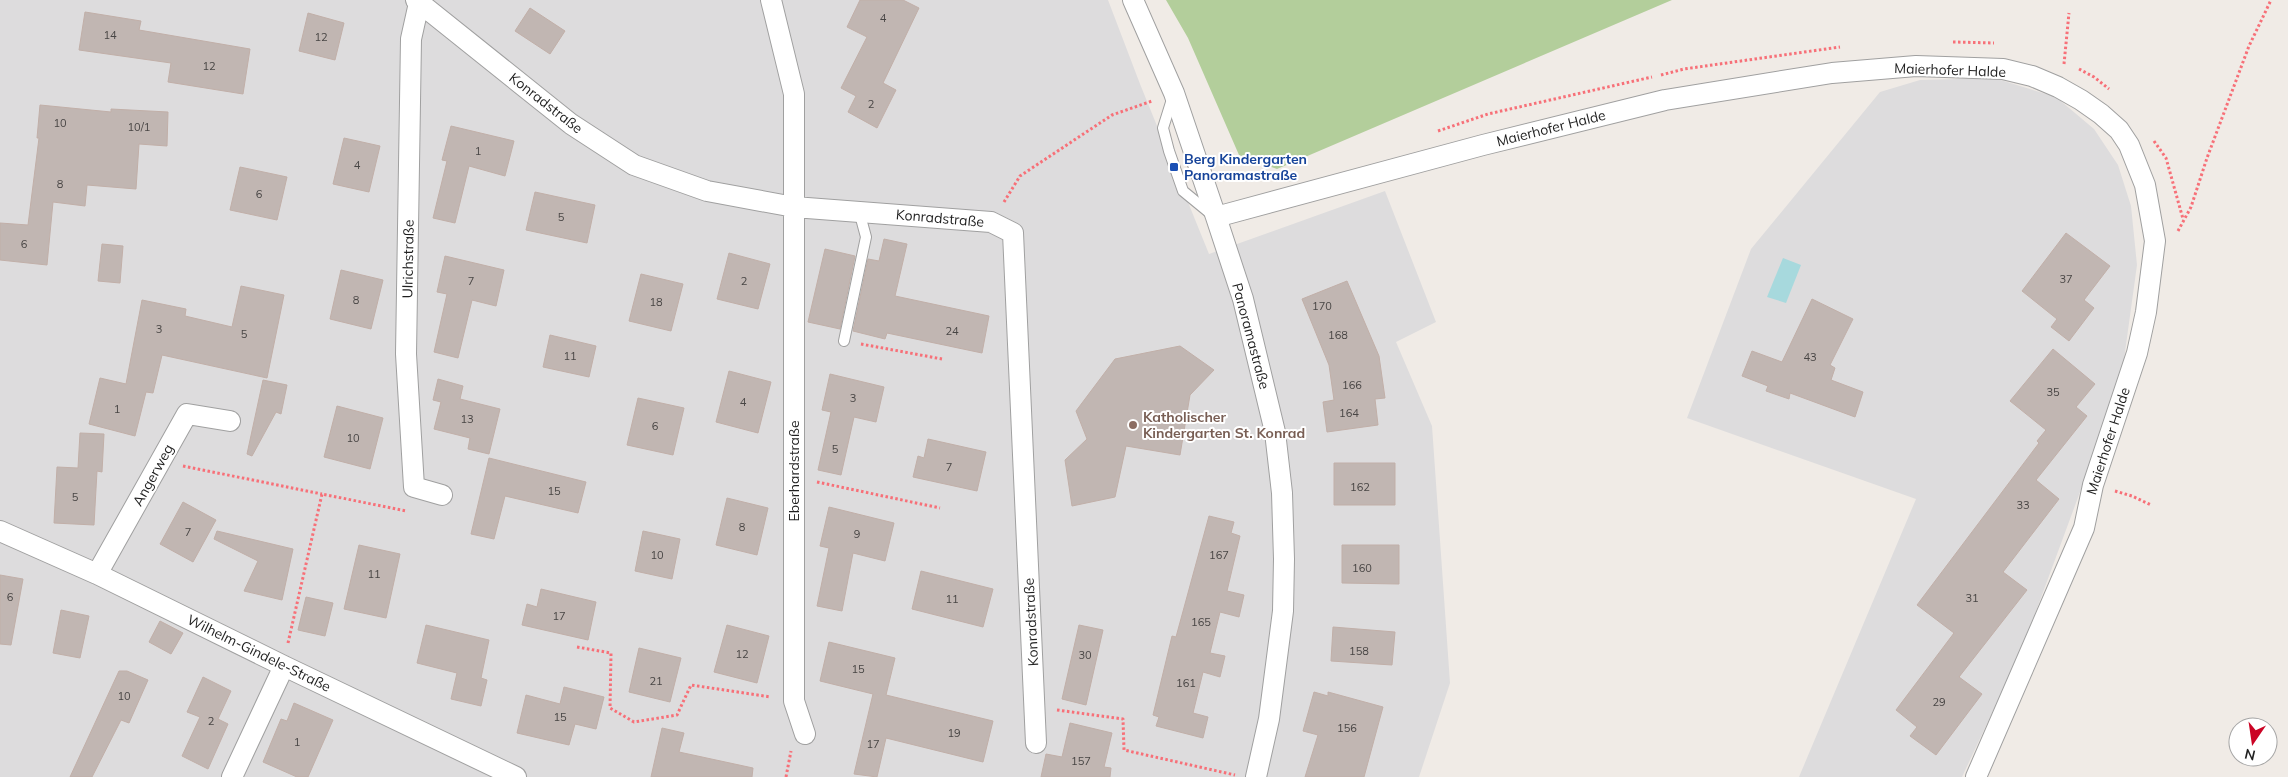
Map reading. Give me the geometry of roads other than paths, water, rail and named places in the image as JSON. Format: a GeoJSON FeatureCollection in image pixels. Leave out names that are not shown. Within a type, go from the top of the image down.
{"type":"FeatureCollection","features":[{"type":"Feature","properties":{"kind":"street","name":"Eberhardstraße"},"geometry":{"type":"LineString","coordinates":[[771,0],[794,94],[794,701],[805,734]]}},
{"type":"Feature","properties":{"kind":"street","name":"Panoramastraße"},"geometry":{"type":"LineString","coordinates":[[1133,0],[1174,93],[1216,217],[1243,299],[1276,432],[1282,493],[1283,611],[1269,719],[1256,777]]}},
{"type":"Feature","properties":{"kind":"street","name":"Konradstraße"},"geometry":{"type":"LineString","coordinates":[[417,1],[571,124],[634,165],[707,191],[794,207],[991,222],[1013,233],[1036,743]]}},
{"type":"Feature","properties":{"kind":"street","name":"Ulrichstraße"},"geometry":{"type":"LineString","coordinates":[[417,1],[410,39],[406,354],[414,487],[442,495]]}},
{"type":"Feature","properties":{"kind":"street","name":"Maierhofer Halde"},"geometry":{"type":"LineString","coordinates":[[1216,217],[1474,148],[1664,100],[1832,73],[1916,66],[2003,69],[2032,76],[2058,87],[2102,114],[2119,130],[2129,145],[2145,185],[2155,241],[2146,312],[2137,353],[2093,485],[2084,528],[1976,777]]}},
{"type":"Feature","properties":{"kind":"street","name":"Angerweg"},"geometry":{"type":"LineString","coordinates":[[98,574],[187,414],[230,421]]}},
{"type":"Feature","properties":{"kind":"street","name":"Wilhelm-Gindele-Straße"},"geometry":{"type":"LineString","coordinates":[[0,531],[98,574],[284,666],[516,777]]}},
{"type":"Feature","properties":{"kind":"street"},"geometry":{"type":"LineString","coordinates":[[232,777],[284,666]]}},
{"type":"Feature","properties":{"kind":"lane"},"geometry":{"type":"LineString","coordinates":[[844,341],[866,237],[859,211]]}},
{"type":"Feature","properties":{"kind":"water"},"geometry":{"type":"Polygon","coordinates":[[[1783,258],[1801,265],[1786,303],[1767,297],[1783,258]]]}},
{"type":"Feature","properties":{"kind":"place","name":"Berg Kindergarten Panoramastraße"},"geometry":{"type":"Point","coordinates":[1174,167]}},
{"type":"Feature","properties":{"kind":"place","name":"Katholischer Kindergarten St. Konrad"},"geometry":{"type":"Point","coordinates":[1133,425]}}]}
